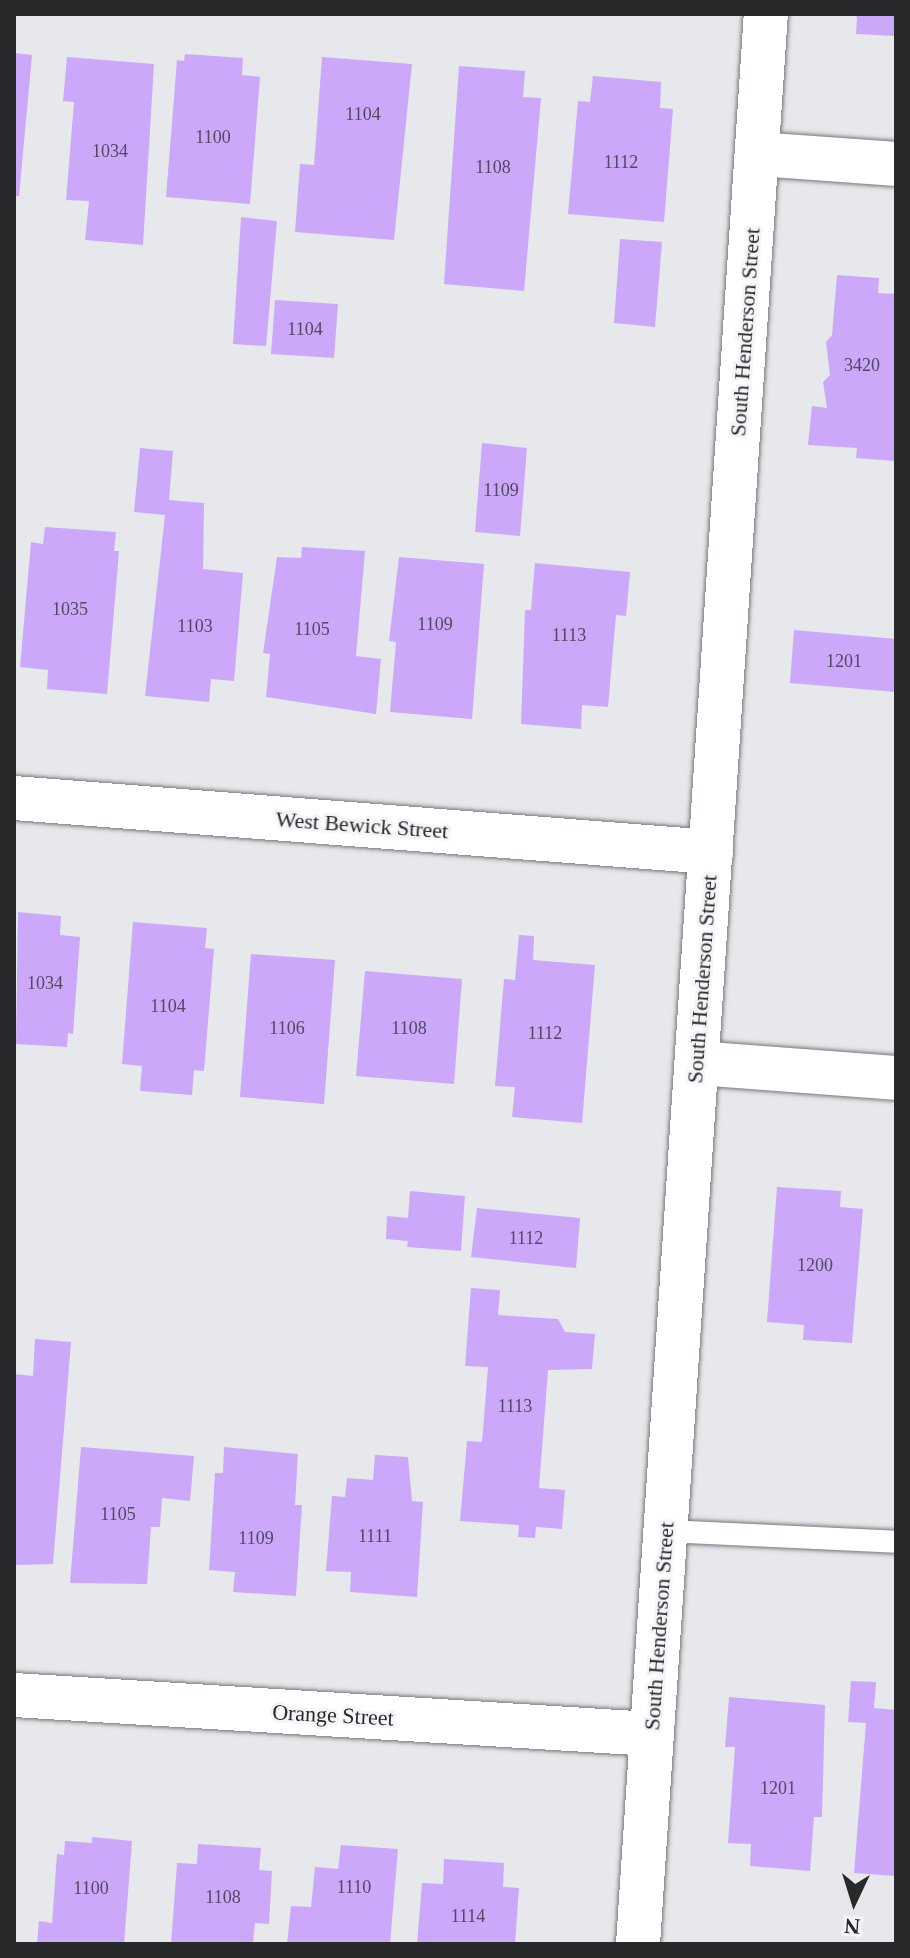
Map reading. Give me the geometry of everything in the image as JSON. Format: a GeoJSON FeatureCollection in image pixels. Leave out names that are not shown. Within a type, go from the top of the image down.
{"type":"FeatureCollection","features":[{"type":"Feature","properties":{"kind":"street","name":"South Henderson Street"},"geometry":{"type":"LineString","coordinates":[[638,1944],[766,14]]}},
{"type":"Feature","properties":{"kind":"street"},"geometry":{"type":"LineString","coordinates":[[757,154],[896,164]]}},
{"type":"Feature","properties":{"kind":"street","name":"West Bewick Street"},"geometry":{"type":"LineString","coordinates":[[14,798],[711,852]]}},
{"type":"Feature","properties":{"kind":"street"},"geometry":{"type":"LineString","coordinates":[[697,1063],[896,1078]]}},
{"type":"Feature","properties":{"kind":"street","name":"Orange Street"},"geometry":{"type":"LineString","coordinates":[[14,1695],[652,1734]]}},
{"type":"Feature","properties":{"kind":"lane"},"geometry":{"type":"LineString","coordinates":[[666,1531],[896,1542]]}},
{"type":"Feature","properties":{"kind":"building"},"geometry":{"type":"Polygon","coordinates":[[[850,14],[896,14],[896,36],[856,34],[857,17],[850,14]]]}},
{"type":"Feature","properties":{"kind":"building"},"geometry":{"type":"Polygon","coordinates":[[[14,53],[32,55],[19,196],[14,196],[14,53]]]}},
{"type":"Feature","properties":{"kind":"building"},"geometry":{"type":"Polygon","coordinates":[[[185,54],[243,58],[242,75],[260,77],[250,204],[166,197],[177,60],[184,61],[185,54]]]}},
{"type":"Feature","properties":{"kind":"building"},"geometry":{"type":"Polygon","coordinates":[[[67,57],[154,64],[143,245],[85,240],[89,201],[66,200],[74,102],[63,101],[67,57]]]}},
{"type":"Feature","properties":{"kind":"building"},"geometry":{"type":"Polygon","coordinates":[[[322,57],[412,64],[394,240],[295,232],[300,164],[314,165],[322,57]]]}},
{"type":"Feature","properties":{"kind":"building"},"geometry":{"type":"Polygon","coordinates":[[[459,66],[525,71],[523,97],[541,98],[524,291],[444,284],[459,66]]]}},
{"type":"Feature","properties":{"kind":"building"},"geometry":{"type":"Polygon","coordinates":[[[593,76],[661,82],[660,108],[673,109],[664,222],[568,214],[578,101],[590,102],[593,76]]]}},
{"type":"Feature","properties":{"kind":"building"},"geometry":{"type":"Polygon","coordinates":[[[241,217],[277,221],[266,346],[233,344],[241,217]]]}},
{"type":"Feature","properties":{"kind":"building"},"geometry":{"type":"Polygon","coordinates":[[[620,239],[662,242],[655,327],[614,323],[620,239]]]}},
{"type":"Feature","properties":{"kind":"building"},"geometry":{"type":"Polygon","coordinates":[[[837,275],[879,278],[878,293],[896,294],[895,461],[856,458],[857,448],[808,445],[812,406],[827,408],[823,382],[830,375],[826,342],[832,335],[837,275]]]}},
{"type":"Feature","properties":{"kind":"building"},"geometry":{"type":"Polygon","coordinates":[[[275,300],[338,304],[334,358],[271,354],[275,300]]]}},
{"type":"Feature","properties":{"kind":"building"},"geometry":{"type":"Polygon","coordinates":[[[482,443],[527,448],[520,536],[475,532],[482,443]]]}},
{"type":"Feature","properties":{"kind":"building"},"geometry":{"type":"Polygon","coordinates":[[[140,448],[173,451],[169,500],[204,503],[203,569],[243,573],[234,681],[211,679],[209,702],[145,696],[165,515],[134,512],[140,448]]]}},
{"type":"Feature","properties":{"kind":"building"},"geometry":{"type":"Polygon","coordinates":[[[45,527],[116,532],[114,551],[119,551],[107,694],[47,689],[48,670],[20,667],[31,542],[43,544],[45,527]]]}},
{"type":"Feature","properties":{"kind":"building"},"geometry":{"type":"Polygon","coordinates":[[[302,547],[365,551],[356,656],[381,659],[376,714],[266,697],[270,654],[263,653],[277,557],[301,558],[302,547]]]}},
{"type":"Feature","properties":{"kind":"building"},"geometry":{"type":"Polygon","coordinates":[[[399,557],[484,564],[472,719],[390,712],[396,642],[389,641],[399,557]]]}},
{"type":"Feature","properties":{"kind":"building"},"geometry":{"type":"Polygon","coordinates":[[[535,563],[630,572],[626,616],[616,615],[608,707],[582,705],[581,729],[521,724],[525,610],[531,610],[535,563]]]}},
{"type":"Feature","properties":{"kind":"building"},"geometry":{"type":"Polygon","coordinates":[[[794,630],[896,639],[896,692],[790,683],[794,630]]]}},
{"type":"Feature","properties":{"kind":"building"},"geometry":{"type":"Polygon","coordinates":[[[18,912],[61,916],[60,935],[80,937],[73,1034],[68,1033],[67,1047],[16,1044],[18,912]]]}},
{"type":"Feature","properties":{"kind":"building"},"geometry":{"type":"Polygon","coordinates":[[[133,922],[207,928],[205,948],[214,949],[204,1071],[194,1070],[192,1095],[140,1091],[142,1066],[122,1064],[133,922]]]}},
{"type":"Feature","properties":{"kind":"building"},"geometry":{"type":"Polygon","coordinates":[[[519,935],[534,936],[533,960],[595,965],[582,1123],[512,1117],[515,1087],[495,1086],[504,979],[515,980],[519,935]]]}},
{"type":"Feature","properties":{"kind":"building"},"geometry":{"type":"Polygon","coordinates":[[[251,954],[335,960],[324,1104],[240,1097],[251,954]]]}},
{"type":"Feature","properties":{"kind":"building"},"geometry":{"type":"Polygon","coordinates":[[[365,971],[462,979],[454,1084],[356,1076],[365,971]]]}},
{"type":"Feature","properties":{"kind":"building"},"geometry":{"type":"Polygon","coordinates":[[[777,1187],[841,1191],[840,1207],[863,1209],[852,1343],[803,1340],[804,1325],[767,1322],[777,1187]]]}},
{"type":"Feature","properties":{"kind":"building"},"geometry":{"type":"Polygon","coordinates":[[[410,1191],[465,1196],[461,1251],[407,1247],[408,1241],[386,1239],[387,1216],[408,1218],[410,1191]]]}},
{"type":"Feature","properties":{"kind":"building"},"geometry":{"type":"Polygon","coordinates":[[[477,1208],[580,1218],[576,1268],[471,1257],[477,1208]]]}},
{"type":"Feature","properties":{"kind":"building"},"geometry":{"type":"Polygon","coordinates":[[[471,1288],[500,1290],[498,1315],[558,1319],[565,1332],[595,1334],[592,1369],[548,1370],[539,1488],[565,1490],[562,1529],[536,1527],[535,1538],[518,1537],[519,1525],[460,1521],[467,1441],[482,1442],[488,1367],[465,1366],[471,1288]]]}},
{"type":"Feature","properties":{"kind":"building"},"geometry":{"type":"Polygon","coordinates":[[[35,1339],[71,1342],[53,1564],[14,1565],[14,1374],[33,1376],[35,1339]]]}},
{"type":"Feature","properties":{"kind":"building"},"geometry":{"type":"Polygon","coordinates":[[[81,1447],[194,1456],[190,1501],[162,1498],[160,1527],[151,1527],[147,1584],[70,1583],[81,1447]]]}},
{"type":"Feature","properties":{"kind":"building"},"geometry":{"type":"Polygon","coordinates":[[[224,1447],[298,1454],[295,1505],[302,1505],[296,1596],[233,1592],[235,1572],[209,1570],[215,1473],[223,1473],[224,1447]]]}},
{"type":"Feature","properties":{"kind":"building"},"geometry":{"type":"Polygon","coordinates":[[[375,1455],[408,1457],[412,1501],[423,1502],[417,1597],[350,1592],[351,1572],[326,1571],[332,1496],[345,1497],[347,1478],[373,1480],[375,1455]]]}},
{"type":"Feature","properties":{"kind":"building"},"geometry":{"type":"Polygon","coordinates":[[[851,1681],[876,1682],[874,1708],[896,1710],[896,1876],[854,1873],[866,1723],[848,1722],[851,1681]]]}},
{"type":"Feature","properties":{"kind":"building"},"geometry":{"type":"Polygon","coordinates":[[[729,1697],[825,1705],[822,1817],[814,1817],[810,1871],[750,1866],[751,1844],[728,1843],[735,1747],[725,1747],[729,1697]]]}},
{"type":"Feature","properties":{"kind":"building"},"geometry":{"type":"Polygon","coordinates":[[[92,1837],[132,1841],[124,1944],[37,1944],[39,1921],[52,1923],[57,1854],[64,1855],[65,1841],[92,1843],[92,1837]]]}},
{"type":"Feature","properties":{"kind":"building"},"geometry":{"type":"Polygon","coordinates":[[[198,1844],[261,1848],[259,1870],[272,1871],[269,1924],[255,1923],[253,1944],[171,1944],[177,1863],[197,1864],[198,1844]]]}},
{"type":"Feature","properties":{"kind":"building"},"geometry":{"type":"Polygon","coordinates":[[[341,1845],[398,1849],[390,1944],[287,1944],[291,1906],[311,1907],[315,1867],[338,1869],[341,1845]]]}},
{"type":"Feature","properties":{"kind":"building"},"geometry":{"type":"Polygon","coordinates":[[[444,1859],[504,1863],[503,1887],[519,1888],[515,1944],[417,1944],[422,1883],[443,1884],[444,1859]]]}}]}
